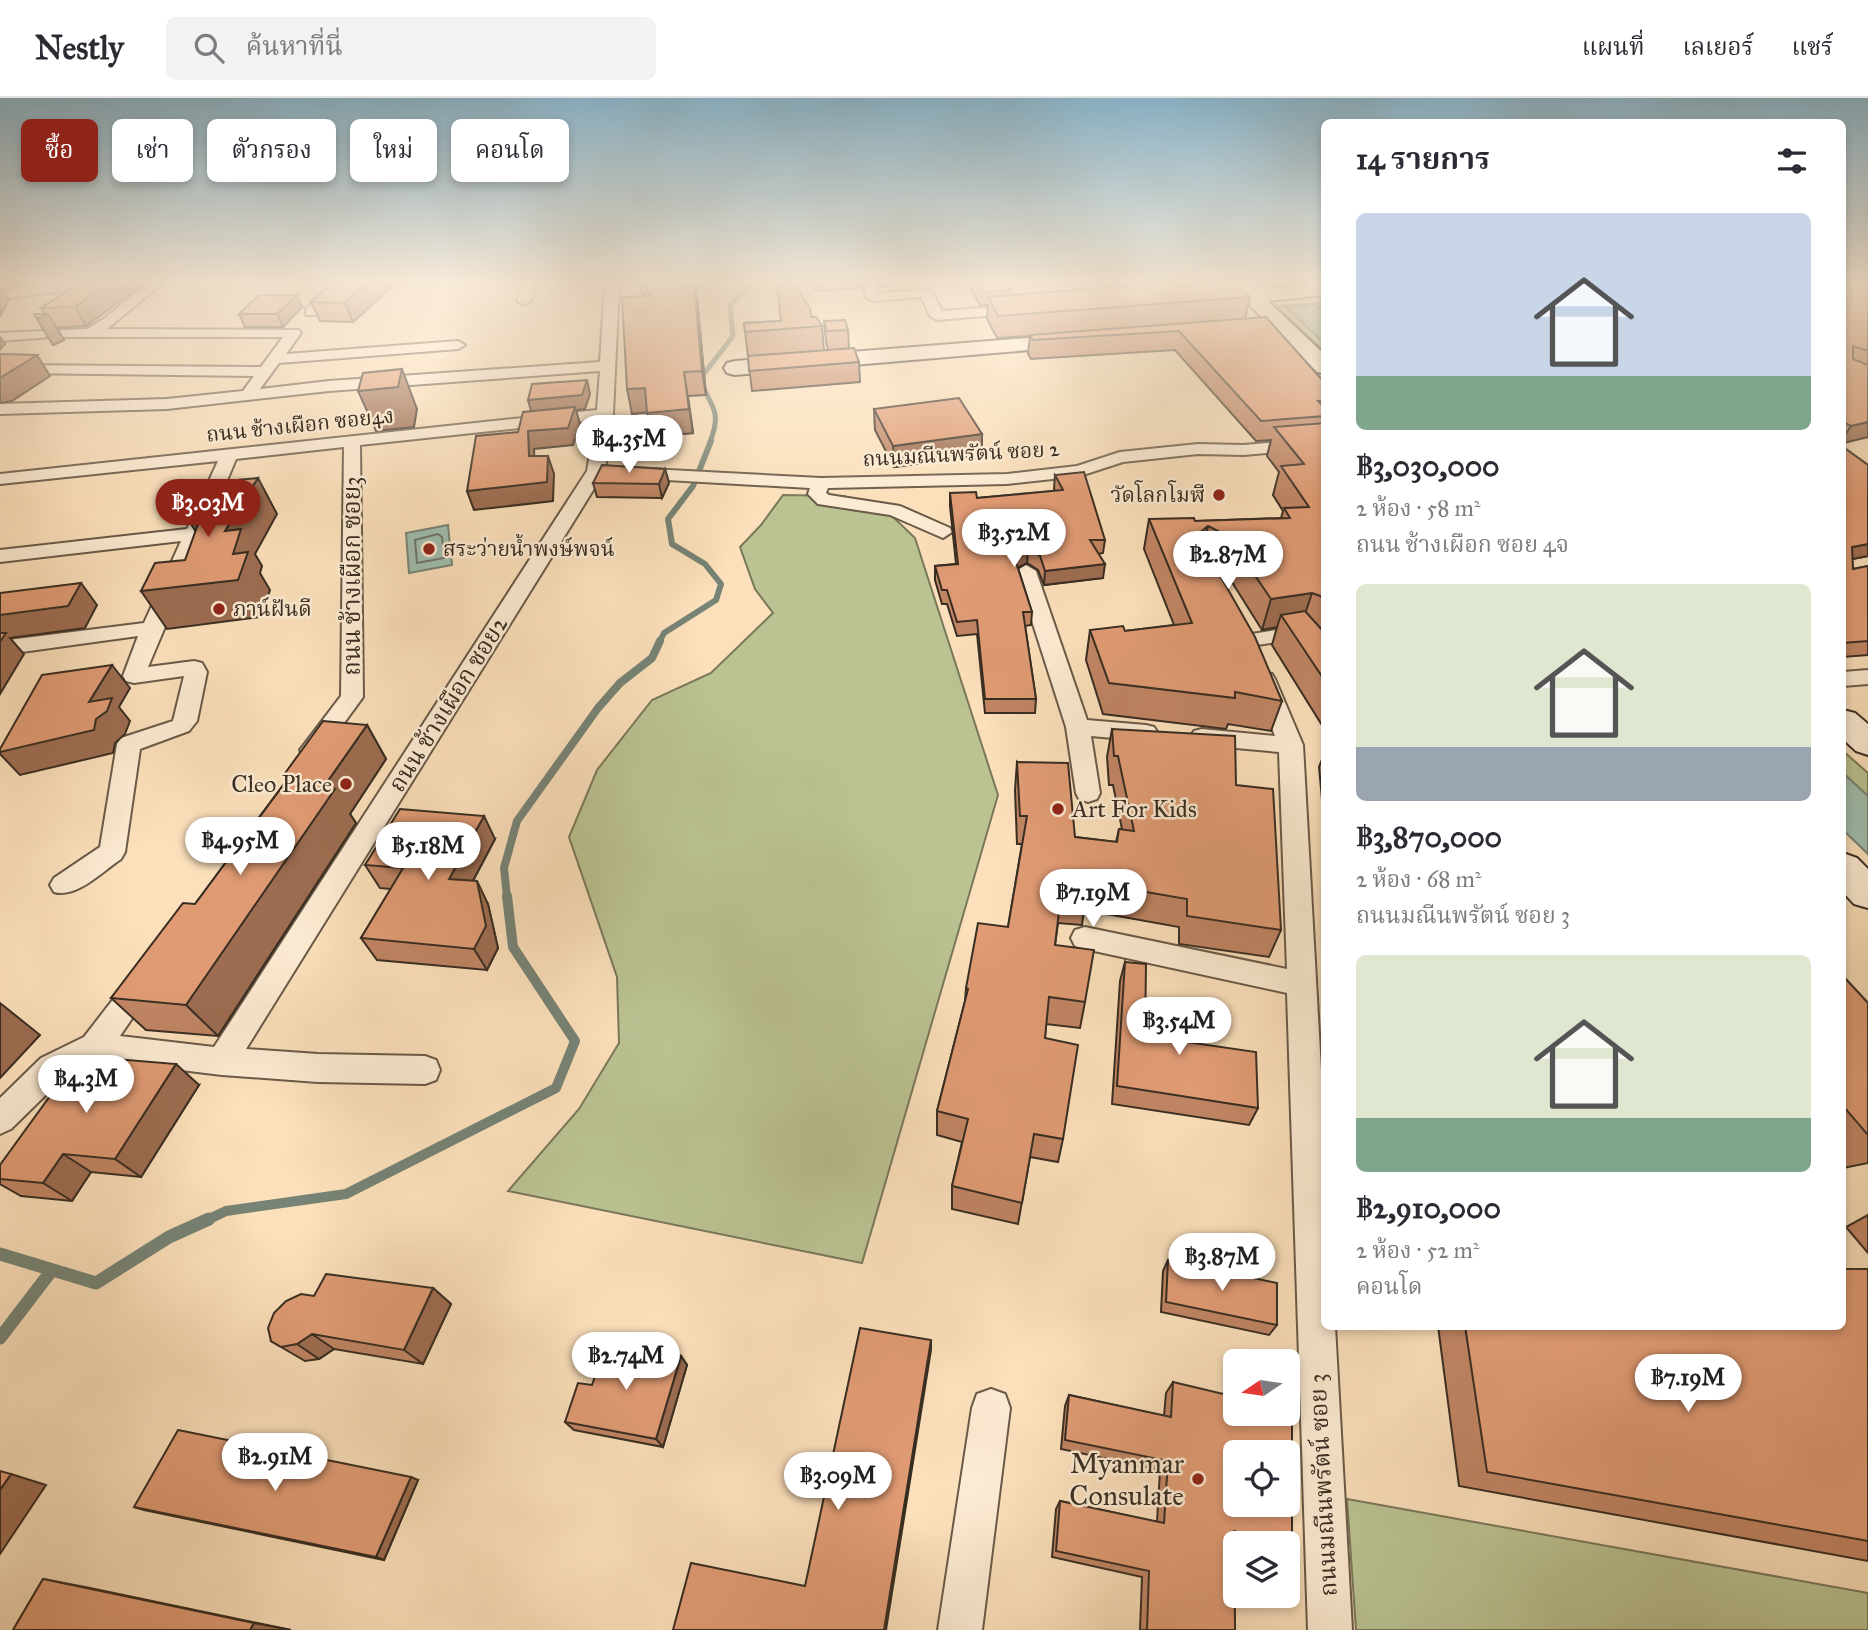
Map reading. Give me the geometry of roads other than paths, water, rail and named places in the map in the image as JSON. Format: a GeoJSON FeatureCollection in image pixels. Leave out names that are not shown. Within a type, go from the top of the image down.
{"type":"FeatureCollection","features":[{"type":"Feature","properties":{"kind":"street"},"geometry":{"type":"LineString","coordinates":[[0,378],[46,354]]}},
{"type":"Feature","properties":{"kind":"street"},"geometry":{"type":"LineString","coordinates":[[247,396],[278,354]]}},
{"type":"Feature","properties":{"kind":"street"},"geometry":{"type":"LineString","coordinates":[[275,359],[334,354]]}},
{"type":"Feature","properties":{"kind":"street","name":"ถนน ช้างเผือก ซอย2"},"geometry":{"type":"LineString","coordinates":[[222,1060],[596,471],[605,414],[607,354]]}},
{"type":"Feature","properties":{"kind":"street"},"geometry":{"type":"LineString","coordinates":[[735,368],[902,354]]}},
{"type":"Feature","properties":{"kind":"street"},"geometry":{"type":"LineString","coordinates":[[0,409],[167,404],[329,386],[606,366]]}},
{"type":"Feature","properties":{"kind":"street"},"geometry":{"type":"LineString","coordinates":[[17,368],[266,372]]}},
{"type":"Feature","properties":{"kind":"street","name":"ถนน ช้างเผือก ซอย4ง"},"geometry":{"type":"LineString","coordinates":[[0,479],[605,414]]}},
{"type":"Feature","properties":{"kind":"street","name":"ถนน ช้างเผือก ซอย3"},"geometry":{"type":"LineString","coordinates":[[295,773],[352,697],[352,443]]}},
{"type":"Feature","properties":{"kind":"street","name":"ถนนมณีนพรัตน์ ซอย 2"},"geometry":{"type":"LineString","coordinates":[[596,471],[821,482],[1007,479],[1080,471],[1120,457],[1198,449],[1244,450],[1321,443]]}},
{"type":"Feature","properties":{"kind":"street"},"geometry":{"type":"LineString","coordinates":[[63,886],[113,850],[129,744],[181,726],[185,721],[196,672],[194,668],[134,676],[152,628],[229,455]]}},
{"type":"Feature","properties":{"kind":"street"},"geometry":{"type":"LineString","coordinates":[[821,482],[817,494],[824,500],[894,510],[943,532]]}},
{"type":"Feature","properties":{"kind":"street"},"geometry":{"type":"LineString","coordinates":[[0,555],[193,534]]}},
{"type":"Feature","properties":{"kind":"street"},"geometry":{"type":"LineString","coordinates":[[1026,572],[1078,727],[1088,793]]}},
{"type":"Feature","properties":{"kind":"street","name":"ถนนมณีนพรัตน์ ซอย 3"},"geometry":{"type":"LineString","coordinates":[[1233,619],[1291,745],[1330,1630]]}},
{"type":"Feature","properties":{"kind":"street"},"geometry":{"type":"LineString","coordinates":[[0,648],[152,628]]}},
{"type":"Feature","properties":{"kind":"street"},"geometry":{"type":"LineString","coordinates":[[1245,641],[1301,632],[1321,654]]}},
{"type":"Feature","properties":{"kind":"street"},"geometry":{"type":"LineString","coordinates":[[1846,679],[1868,677]]}},
{"type":"Feature","properties":{"kind":"street"},"geometry":{"type":"LineString","coordinates":[[1846,724],[1868,743]]}},
{"type":"Feature","properties":{"kind":"street"},"geometry":{"type":"LineString","coordinates":[[1078,727],[1291,745]]}},
{"type":"Feature","properties":{"kind":"street"},"geometry":{"type":"LineString","coordinates":[[1846,871],[1868,893]]}},
{"type":"Feature","properties":{"kind":"street"},"geometry":{"type":"LineString","coordinates":[[1085,938],[1301,984]]}},
{"type":"Feature","properties":{"kind":"street"},"geometry":{"type":"LineString","coordinates":[[0,1119],[52,1068],[95,1046],[159,959]]}},
{"type":"Feature","properties":{"kind":"street"},"geometry":{"type":"LineString","coordinates":[[95,1046],[318,1068],[425,1070]]}},
{"type":"Feature","properties":{"kind":"street"},"geometry":{"type":"LineString","coordinates":[[960,1630],[990,1408]]}},
{"type":"Feature","properties":{"kind":"water","name":"สระว่ายน้ำพงษ์พจน์"},"geometry":{"type":"Polygon","coordinates":[[[448,525],[452,565],[409,573],[406,533],[448,525]]]}},
{"type":"Feature","properties":{"kind":"water"},"geometry":{"type":"Polygon","coordinates":[[[1846,776],[1868,796],[1868,854],[1846,833],[1846,776]]]}},
{"type":"Feature","properties":{"kind":"waterway"},"geometry":{"type":"LineString","coordinates":[[710,442],[715,415],[700,379],[719,354]]}},
{"type":"Feature","properties":{"kind":"waterway"},"geometry":{"type":"LineString","coordinates":[[660,641],[664,633],[716,600],[721,584],[705,564],[672,544],[668,519],[693,486],[711,441]]}},
{"type":"Feature","properties":{"kind":"waterway"},"geometry":{"type":"LineString","coordinates":[[507,897],[504,868],[517,821],[598,708],[620,683],[652,658],[660,641]]}},
{"type":"Feature","properties":{"kind":"waterway"},"geometry":{"type":"LineString","coordinates":[[205,1221],[226,1211],[346,1194],[556,1088],[575,1041],[513,947],[507,896]]}},
{"type":"Feature","properties":{"kind":"waterway"},"geometry":{"type":"LineString","coordinates":[[0,1254],[96,1283],[169,1237],[209,1219]]}},
{"type":"Feature","properties":{"kind":"waterway"},"geometry":{"type":"LineString","coordinates":[[0,1338],[52,1270]]}},
{"type":"Feature","properties":{"kind":"place","name":"วัดโลกโมฬี"},"geometry":{"type":"Point","coordinates":[1219,495]}},
{"type":"Feature","properties":{"kind":"place","name":"สระว่ายน้ำพงษ์พจน์"},"geometry":{"type":"Point","coordinates":[429,549]}},
{"type":"Feature","properties":{"kind":"place","name":"ภาน์ฝันดี"},"geometry":{"type":"Point","coordinates":[219,609]}},
{"type":"Feature","properties":{"kind":"place","name":"Cleo Place"},"geometry":{"type":"Point","coordinates":[346,784]}},
{"type":"Feature","properties":{"kind":"place","name":"Art For Kids"},"geometry":{"type":"Point","coordinates":[1058,809]}},
{"type":"Feature","properties":{"kind":"place","name":"Myanmar Consulate"},"geometry":{"type":"Point","coordinates":[1198,1479]}}]}
